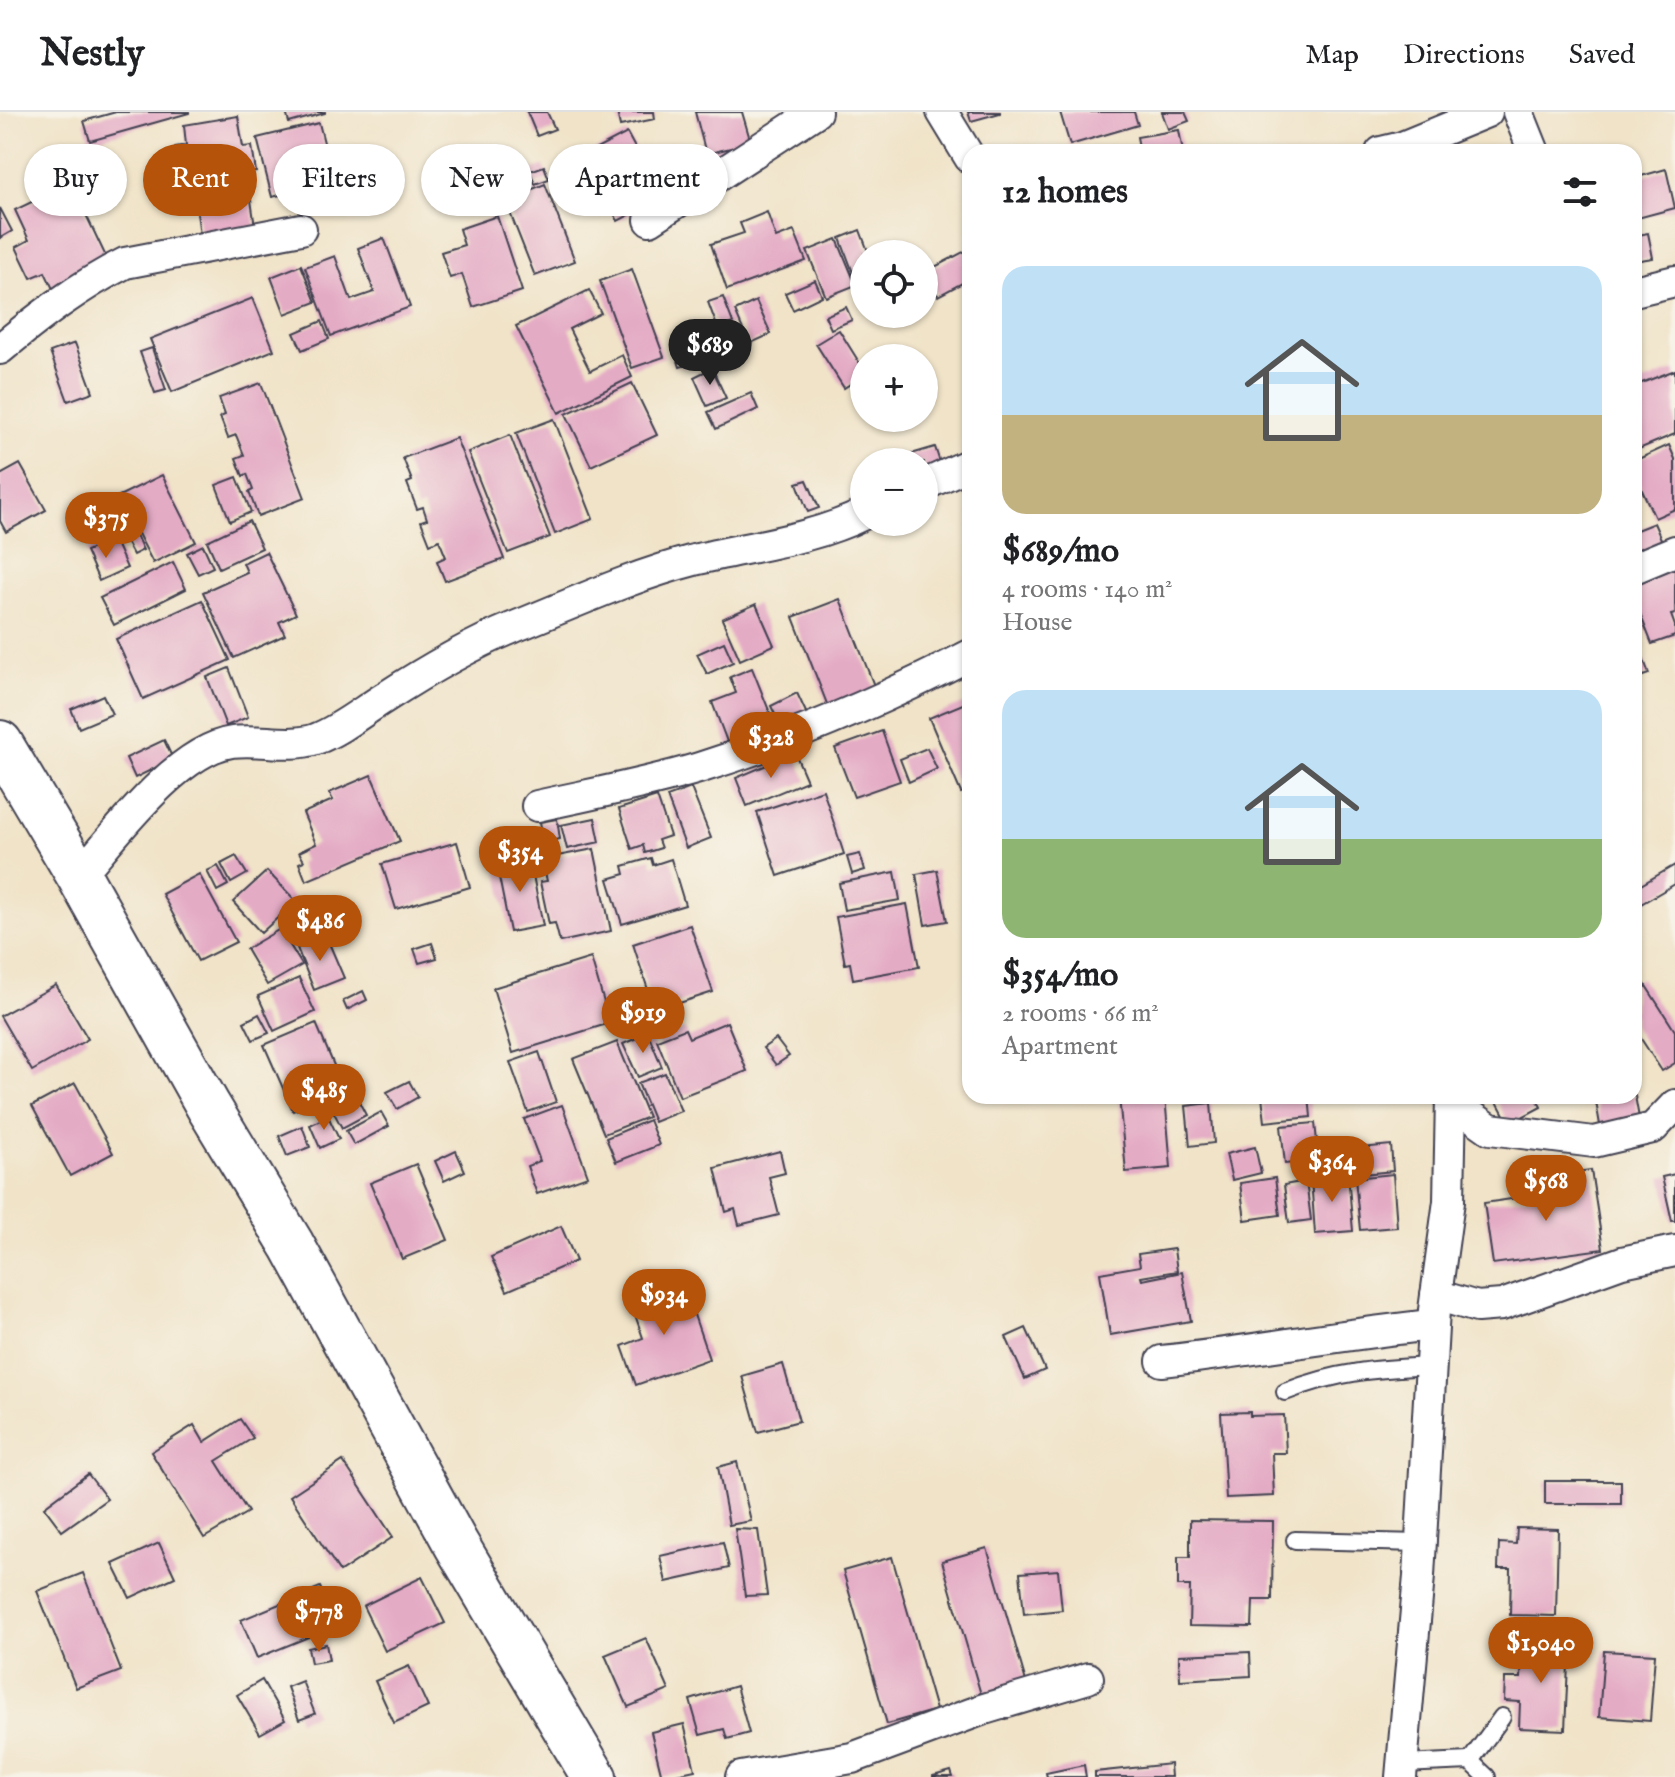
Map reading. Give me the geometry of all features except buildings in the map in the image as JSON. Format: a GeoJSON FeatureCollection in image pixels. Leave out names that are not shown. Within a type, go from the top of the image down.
{"type":"FeatureCollection","features":[{"type":"Feature","properties":{"kind":"street"},"geometry":{"type":"LineString","coordinates":[[650,220],[816,112]]}},
{"type":"Feature","properties":{"kind":"street"},"geometry":{"type":"LineString","coordinates":[[942,112],[962,145]]}},
{"type":"Feature","properties":{"kind":"street"},"geometry":{"type":"LineString","coordinates":[[1409,144],[1487,112]]}},
{"type":"Feature","properties":{"kind":"street"},"geometry":{"type":"LineString","coordinates":[[1518,112],[1531,144]]}},
{"type":"Feature","properties":{"kind":"street"},"geometry":{"type":"LineString","coordinates":[[0,349],[98,276],[125,263],[301,229]]}},
{"type":"Feature","properties":{"kind":"street"},"geometry":{"type":"LineString","coordinates":[[1642,289],[1675,281]]}},
{"type":"Feature","properties":{"kind":"street"},"geometry":{"type":"LineString","coordinates":[[938,479],[962,468]]}},
{"type":"Feature","properties":{"kind":"street"},"geometry":{"type":"LineString","coordinates":[[79,876],[148,797],[177,769],[206,752],[229,742],[295,743],[316,739],[495,635],[694,560],[781,542],[850,519]]}},
{"type":"Feature","properties":{"kind":"street"},"geometry":{"type":"LineString","coordinates":[[1642,565],[1675,551]]}},
{"type":"Feature","properties":{"kind":"street"},"geometry":{"type":"LineString","coordinates":[[537,806],[697,768],[768,744],[867,706],[962,659]]}},
{"type":"Feature","properties":{"kind":"street"},"geometry":{"type":"LineString","coordinates":[[0,743],[79,876],[208,1106],[292,1245],[456,1544],[594,1777]]}},
{"type":"Feature","properties":{"kind":"street"},"geometry":{"type":"LineString","coordinates":[[1401,1770],[1421,1543],[1433,1325],[1449,1201],[1452,1104]]}},
{"type":"Feature","properties":{"kind":"street"},"geometry":{"type":"LineString","coordinates":[[1458,1104],[1490,1129],[1594,1142],[1653,1128],[1675,1105]]}},
{"type":"Feature","properties":{"kind":"street"},"geometry":{"type":"LineString","coordinates":[[1436,1295],[1477,1307],[1502,1305],[1622,1262],[1675,1251]]}},
{"type":"Feature","properties":{"kind":"street"},"geometry":{"type":"LineString","coordinates":[[1162,1361],[1433,1325]]}},
{"type":"Feature","properties":{"kind":"street"},"geometry":{"type":"LineString","coordinates":[[741,1777],[852,1758],[984,1709],[1088,1678]]}},
{"type":"Feature","properties":{"kind":"lane"},"geometry":{"type":"LineString","coordinates":[[1285,1392],[1356,1370],[1431,1366]]}},
{"type":"Feature","properties":{"kind":"lane"},"geometry":{"type":"LineString","coordinates":[[1295,1540],[1421,1543]]}},
{"type":"Feature","properties":{"kind":"lane"},"geometry":{"type":"LineString","coordinates":[[1401,1770],[1470,1761],[1502,1717]]}},
{"type":"Feature","properties":{"kind":"lane"},"geometry":{"type":"LineString","coordinates":[[1470,1761],[1487,1777]]}}]}
